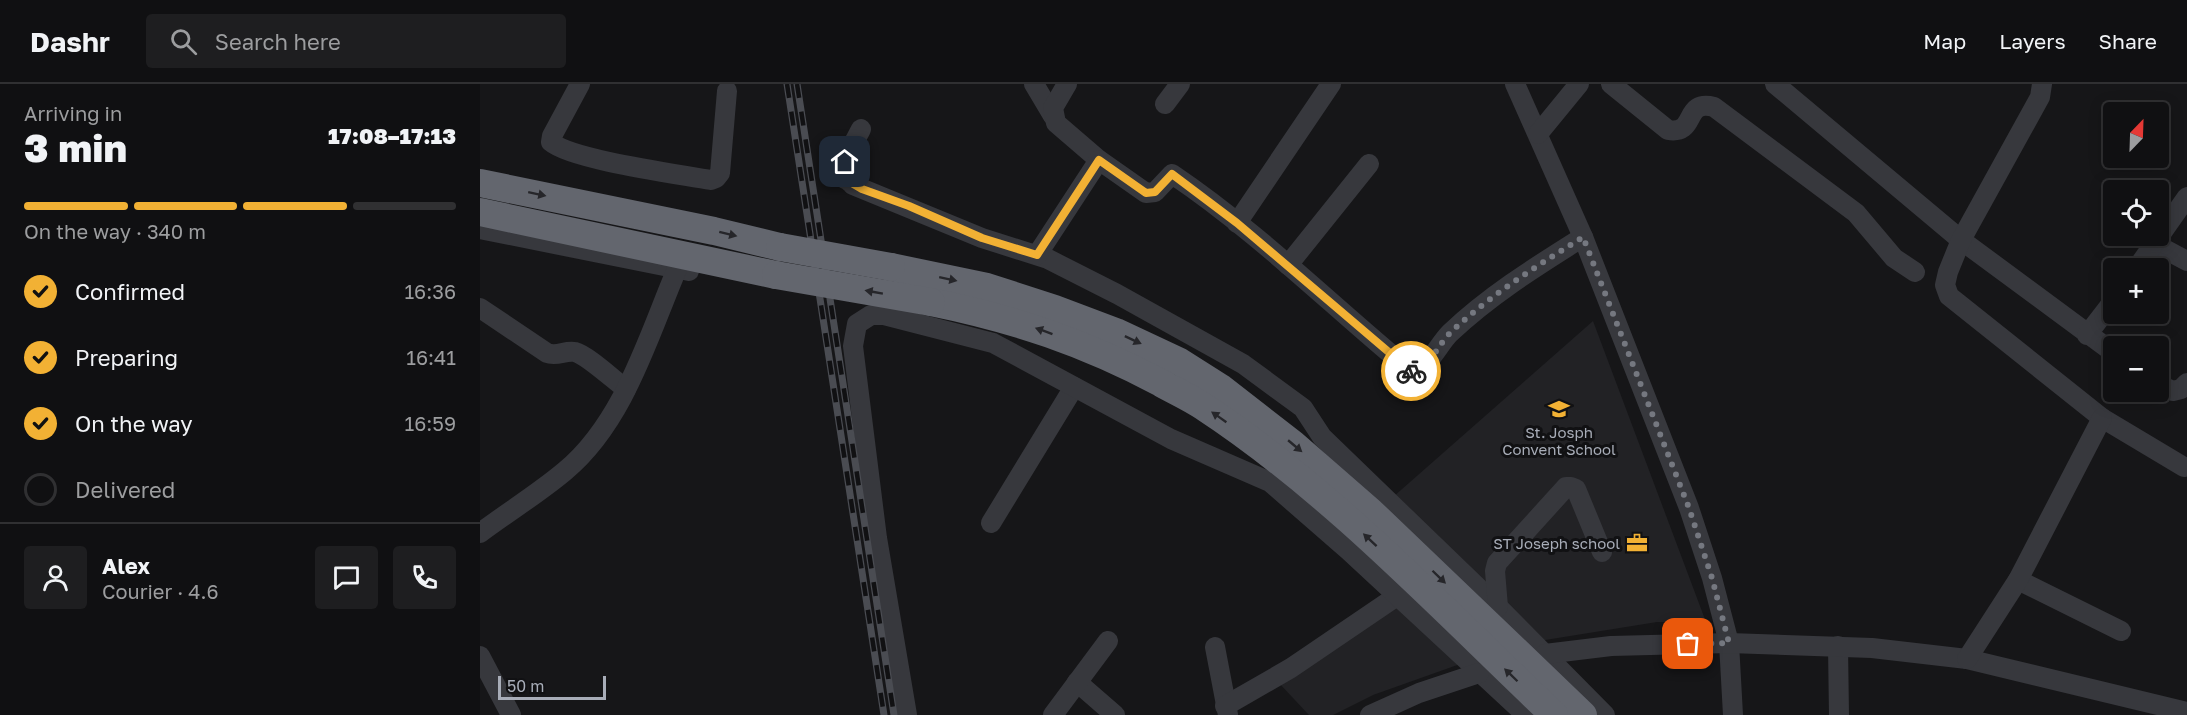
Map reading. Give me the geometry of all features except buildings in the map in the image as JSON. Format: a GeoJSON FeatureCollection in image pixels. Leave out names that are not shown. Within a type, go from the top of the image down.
{"type":"FeatureCollection","features":[{"type":"Feature","properties":{"kind":"highway"},"geometry":{"type":"LineString","coordinates":[[480,183],[714,231],[780,247],[987,287],[1116,332],[1180,362],[1221,388],[1293,444],[1371,512],[1582,715]]}},
{"type":"Feature","properties":{"kind":"highway"},"geometry":{"type":"LineString","coordinates":[[480,212],[773,281],[931,302],[1026,325],[1085,346],[1203,406],[1259,445],[1347,519],[1554,715]]}},
{"type":"Feature","properties":{"kind":"street"},"geometry":{"type":"LineString","coordinates":[[580,84],[552,136],[551,142],[557,147],[589,156],[711,180],[720,173],[727,91]]}},
{"type":"Feature","properties":{"kind":"street"},"geometry":{"type":"LineString","coordinates":[[1034,84],[1056,123],[1099,160],[1146,193],[1155,192],[1172,174],[1237,223],[1412,371],[1428,362],[1449,334],[1516,279],[1583,237]]}},
{"type":"Feature","properties":{"kind":"street"},"geometry":{"type":"LineString","coordinates":[[1053,116],[1053,108],[1067,84]]}},
{"type":"Feature","properties":{"kind":"street"},"geometry":{"type":"LineString","coordinates":[[1166,104],[1180,84]]}},
{"type":"Feature","properties":{"kind":"street"},"geometry":{"type":"LineString","coordinates":[[1237,223],[1331,84]]}},
{"type":"Feature","properties":{"kind":"street"},"geometry":{"type":"LineString","coordinates":[[1515,84],[1583,237],[1689,508],[1712,578],[1729,643],[1733,715]]}},
{"type":"Feature","properties":{"kind":"street"},"geometry":{"type":"LineString","coordinates":[[1538,134],[1579,84]]}},
{"type":"Feature","properties":{"kind":"street"},"geometry":{"type":"LineString","coordinates":[[1611,84],[1668,130],[1677,131],[1684,128],[1696,108],[1704,104],[1714,107],[1856,213],[1894,258],[1915,272]]}},
{"type":"Feature","properties":{"kind":"street"},"geometry":{"type":"LineString","coordinates":[[1774,84],[1960,240],[2103,346]]}},
{"type":"Feature","properties":{"kind":"street"},"geometry":{"type":"LineString","coordinates":[[2042,84],[2040,97],[1960,240],[1945,285],[1950,296],[2102,418],[2184,467]]}},
{"type":"Feature","properties":{"kind":"street"},"geometry":{"type":"LineString","coordinates":[[861,129],[845,162],[843,172],[845,179],[862,189],[909,206],[982,238],[1037,255],[1117,294],[1243,364],[1303,408],[1322,437],[1498,607],[1605,715]]}},
{"type":"Feature","properties":{"kind":"street"},"geometry":{"type":"LineString","coordinates":[[1037,255],[1099,160]]}},
{"type":"Feature","properties":{"kind":"street"},"geometry":{"type":"LineString","coordinates":[[1288,265],[1369,164]]}},
{"type":"Feature","properties":{"kind":"street"},"geometry":{"type":"LineString","coordinates":[[2169,223],[2187,197]]}},
{"type":"Feature","properties":{"kind":"street"},"geometry":{"type":"LineString","coordinates":[[480,229],[677,269],[773,281]]}},
{"type":"Feature","properties":{"kind":"street"},"geometry":{"type":"LineString","coordinates":[[2159,246],[2187,261]]}},
{"type":"Feature","properties":{"kind":"street"},"geometry":{"type":"LineString","coordinates":[[480,533],[566,470],[594,441],[615,411],[626,389],[677,269]]}},
{"type":"Feature","properties":{"kind":"street"},"geometry":{"type":"LineString","coordinates":[[480,308],[547,353],[553,355],[578,353],[626,389]]}},
{"type":"Feature","properties":{"kind":"street"},"geometry":{"type":"LineString","coordinates":[[2087,335],[2103,314]]}},
{"type":"Feature","properties":{"kind":"street"},"geometry":{"type":"LineString","coordinates":[[907,715],[877,538],[853,346],[857,324],[871,315],[884,315],[993,343],[1171,439],[1270,482],[1526,715]]}},
{"type":"Feature","properties":{"kind":"street"},"geometry":{"type":"LineString","coordinates":[[992,523],[1074,387]]}},
{"type":"Feature","properties":{"kind":"street"},"geometry":{"type":"LineString","coordinates":[[1966,659],[2018,580],[2102,418]]}},
{"type":"Feature","properties":{"kind":"street"},"geometry":{"type":"LineString","coordinates":[[1498,607],[1495,571],[1497,563],[1566,487],[1576,489],[1602,552]]}},
{"type":"Feature","properties":{"kind":"street"},"geometry":{"type":"LineString","coordinates":[[2018,580],[2121,632]]}},
{"type":"Feature","properties":{"kind":"street"},"geometry":{"type":"LineString","coordinates":[[1215,647],[1227,711],[1397,596]]}},
{"type":"Feature","properties":{"kind":"street"},"geometry":{"type":"LineString","coordinates":[[1053,715],[1107,641]]}},
{"type":"Feature","properties":{"kind":"street"},"geometry":{"type":"LineString","coordinates":[[1545,654],[1611,646],[1729,643],[1872,648],[1966,659],[2187,712]]}},
{"type":"Feature","properties":{"kind":"street"},"geometry":{"type":"LineString","coordinates":[[1838,646],[1839,715]]}},
{"type":"Feature","properties":{"kind":"street"},"geometry":{"type":"LineString","coordinates":[[480,656],[511,715]]}},
{"type":"Feature","properties":{"kind":"street"},"geometry":{"type":"LineString","coordinates":[[1370,715],[1419,693],[1479,673]]}},
{"type":"Feature","properties":{"kind":"street"},"geometry":{"type":"LineString","coordinates":[[1077,682],[1115,715]]}},
{"type":"Feature","properties":{"kind":"shaded area","name":"St. Josph Convent School"},"geometry":{"type":"Polygon","coordinates":[[[1593,321],[1706,622],[1657,622],[1539,641],[1393,497],[1593,321]]]}},
{"type":"Feature","properties":{"kind":"shaded area"},"geometry":{"type":"Polygon","coordinates":[[[1392,596],[1463,663],[1373,695],[1333,715],[1309,715],[1279,683],[1392,596]]]}},
{"type":"Feature","properties":{"kind":"railway"},"geometry":{"type":"LineString","coordinates":[[787,84],[884,715]]}},
{"type":"Feature","properties":{"kind":"railway"},"geometry":{"type":"LineString","coordinates":[[797,84],[894,715]]}},
{"type":"Feature","properties":{"kind":"way so far"},"geometry":{"type":"LineString","coordinates":[[1411,371],[1419,369],[1428,362],[1449,334],[1516,279],[1583,237],[1689,508],[1712,578],[1729,643],[1688,644]]}},
{"type":"Feature","properties":{"kind":"place","name":"St. Josph Convent School"},"geometry":{"type":"Point","coordinates":[1559,409]}},
{"type":"Feature","properties":{"kind":"place","name":"ST Joseph school"},"geometry":{"type":"Point","coordinates":[1637,543]}},
{"type":"Feature","properties":{"kind":"route"},"geometry":{"type":"LineString","coordinates":[[845,162],[843,172],[845,179],[862,189],[909,206],[982,238],[1037,255],[1099,160],[1146,193],[1155,192],[1172,174],[1288,265],[1411,371]]}}]}
